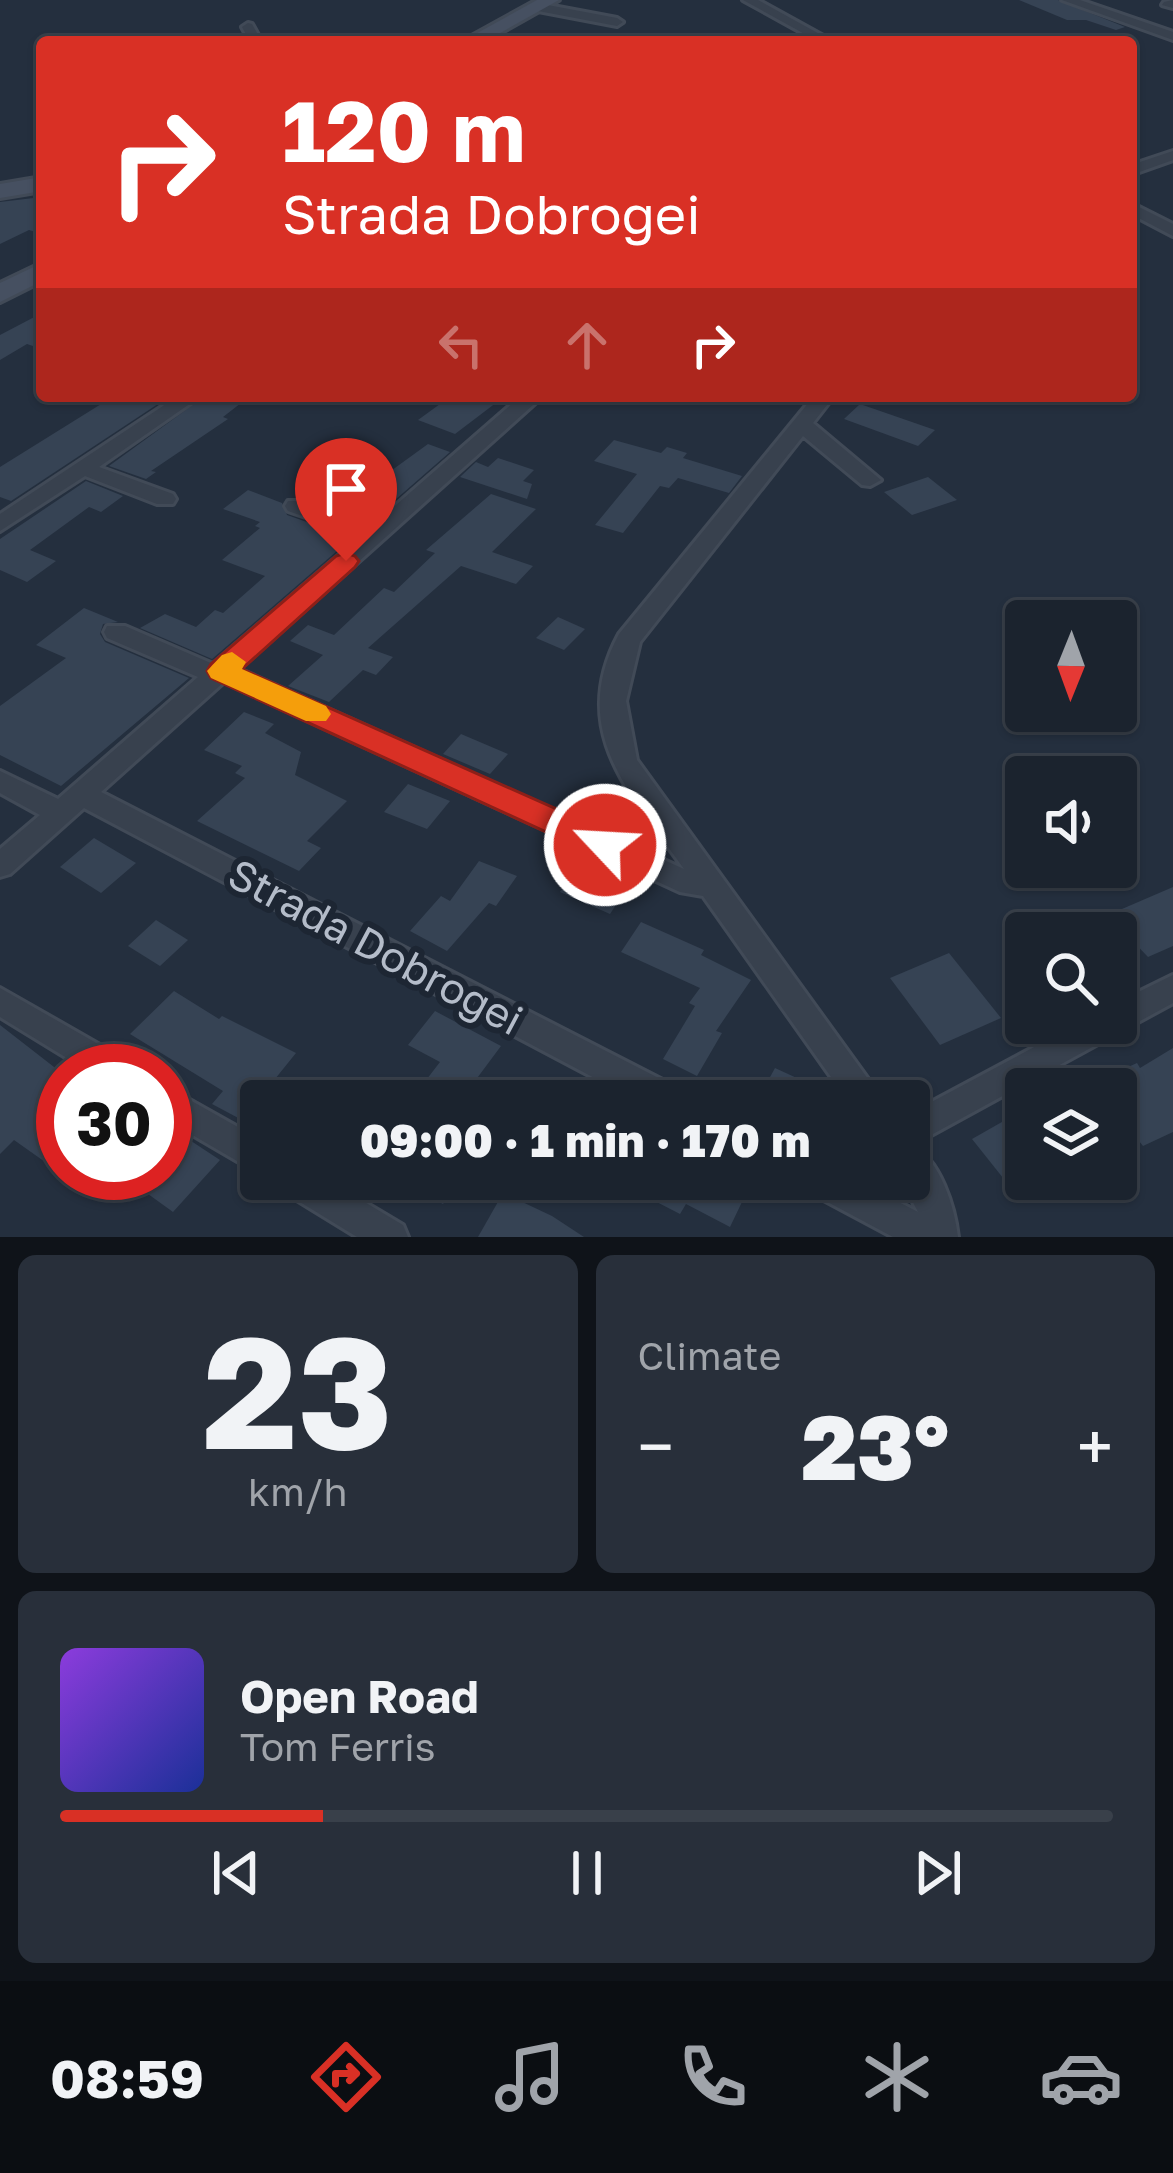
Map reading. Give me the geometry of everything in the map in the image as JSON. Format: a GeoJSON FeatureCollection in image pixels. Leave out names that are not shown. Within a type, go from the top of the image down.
{"type":"FeatureCollection","features":[{"type":"Feature","properties":{"kind":"main road"},"geometry":{"type":"LineString","coordinates":[[481,36],[543,3]]}},
{"type":"Feature","properties":{"kind":"main road"},"geometry":{"type":"LineString","coordinates":[[0,190],[36,185]]}},
{"type":"Feature","properties":{"kind":"main road"},"geometry":{"type":"LineString","coordinates":[[0,294],[36,274]]}},
{"type":"Feature","properties":{"kind":"street"},"geometry":{"type":"LineString","coordinates":[[749,0],[817,36]]}},
{"type":"Feature","properties":{"kind":"street"},"geometry":{"type":"LineString","coordinates":[[1068,0],[1173,36]]}},
{"type":"Feature","properties":{"kind":"street"},"geometry":{"type":"LineString","coordinates":[[543,3],[617,22]]}},
{"type":"Feature","properties":{"kind":"street"},"geometry":{"type":"LineString","coordinates":[[248,27],[253,36]]}},
{"type":"Feature","properties":{"kind":"street"},"geometry":{"type":"LineString","coordinates":[[1137,168],[1173,155]]}},
{"type":"Feature","properties":{"kind":"street"},"geometry":{"type":"LineString","coordinates":[[1137,211],[1173,231]]}},
{"type":"Feature","properties":{"kind":"street"},"geometry":{"type":"LineString","coordinates":[[3,520],[182,402]]}},
{"type":"Feature","properties":{"kind":"street"},"geometry":{"type":"LineString","coordinates":[[0,866],[526,402]]}},
{"type":"Feature","properties":{"kind":"street"},"geometry":{"type":"LineString","coordinates":[[819,402],[628,640],[614,681],[610,724],[624,763],[852,1080]]}},
{"type":"Feature","properties":{"kind":"street"},"geometry":{"type":"LineString","coordinates":[[802,424],[870,480]]}},
{"type":"Feature","properties":{"kind":"street"},"geometry":{"type":"LineString","coordinates":[[83,468],[165,499]]}},
{"type":"Feature","properties":{"kind":"street"},"geometry":{"type":"LineString","coordinates":[[296,506],[376,534]]}},
{"type":"Feature","properties":{"kind":"street"},"geometry":{"type":"LineString","coordinates":[[116,632],[219,673],[691,884],[712,885]]}},
{"type":"Feature","properties":{"kind":"street","name":"Strada Dobrogei"},"geometry":{"type":"LineString","coordinates":[[0,781],[70,803],[628,1080]]}},
{"type":"Feature","properties":{"kind":"street"},"geometry":{"type":"LineString","coordinates":[[1137,1007],[1173,988]]}},
{"type":"Feature","properties":{"kind":"street"},"geometry":{"type":"LineString","coordinates":[[0,1001],[71,1044]]}},
{"type":"Feature","properties":{"kind":"street"},"geometry":{"type":"LineString","coordinates":[[930,1120],[1070,1044]]}},
{"type":"Feature","properties":{"kind":"street"},"geometry":{"type":"LineString","coordinates":[[192,1117],[240,1146]]}},
{"type":"Feature","properties":{"kind":"street"},"geometry":{"type":"LineString","coordinates":[[930,1196],[940,1237]]}},
{"type":"Feature","properties":{"kind":"street"},"geometry":{"type":"LineString","coordinates":[[329,1200],[390,1237]]}},
{"type":"Feature","properties":{"kind":"street"},"geometry":{"type":"LineString","coordinates":[[858,1200],[929,1237]]}},
{"type":"Feature","properties":{"kind":"building"},"geometry":{"type":"Polygon","coordinates":[[[1019,0],[1058,0],[1125,27],[1116,30],[1086,20],[1067,20],[1019,0]]]}},
{"type":"Feature","properties":{"kind":"building"},"geometry":{"type":"Polygon","coordinates":[[[36,198],[36,232],[29,230],[0,244],[0,202],[36,198]]]}},
{"type":"Feature","properties":{"kind":"building"},"geometry":{"type":"Polygon","coordinates":[[[36,316],[36,347],[27,344],[0,360],[0,335],[36,316]]]}},
{"type":"Feature","properties":{"kind":"building"},"geometry":{"type":"Polygon","coordinates":[[[104,402],[161,402],[11,501],[0,497],[0,467],[104,402]]]}},
{"type":"Feature","properties":{"kind":"building"},"geometry":{"type":"Polygon","coordinates":[[[197,402],[242,402],[223,417],[228,419],[146,479],[109,466],[197,402]]]}},
{"type":"Feature","properties":{"kind":"building"},"geometry":{"type":"Polygon","coordinates":[[[443,402],[497,402],[455,434],[418,420],[443,402]]]}},
{"type":"Feature","properties":{"kind":"building"},"geometry":{"type":"Polygon","coordinates":[[[860,404],[935,430],[918,446],[844,419],[860,404]]]}},
{"type":"Feature","properties":{"kind":"building"},"geometry":{"type":"Polygon","coordinates":[[[614,440],[661,453],[667,447],[687,453],[683,458],[742,476],[729,493],[678,478],[669,488],[660,486],[623,533],[595,525],[637,474],[594,461],[614,440]]]}},
{"type":"Feature","properties":{"kind":"building"},"geometry":{"type":"Polygon","coordinates":[[[428,444],[450,452],[372,520],[310,499],[343,471],[370,480],[428,444]]]}},
{"type":"Feature","properties":{"kind":"building"},"geometry":{"type":"Polygon","coordinates":[[[498,458],[534,470],[523,481],[532,484],[527,499],[460,477],[476,462],[488,467],[498,458]]]}},
{"type":"Feature","properties":{"kind":"building"},"geometry":{"type":"Polygon","coordinates":[[[928,477],[957,500],[912,515],[884,492],[928,477]]]}},
{"type":"Feature","properties":{"kind":"building"},"geometry":{"type":"Polygon","coordinates":[[[86,481],[123,496],[101,512],[89,507],[30,550],[56,561],[27,582],[0,570],[0,539],[86,481]]]}},
{"type":"Feature","properties":{"kind":"building"},"geometry":{"type":"Polygon","coordinates":[[[248,490],[282,503],[287,515],[352,538],[212,659],[140,628],[165,614],[196,627],[215,610],[223,613],[265,576],[222,560],[260,528],[255,526],[260,522],[223,509],[248,490]]]}},
{"type":"Feature","properties":{"kind":"building"},"geometry":{"type":"Polygon","coordinates":[[[491,494],[536,509],[492,552],[533,566],[516,584],[461,566],[368,648],[393,657],[376,675],[363,670],[329,702],[288,686],[323,655],[290,641],[308,625],[334,635],[384,588],[394,592],[435,553],[426,550],[491,494]]]}},
{"type":"Feature","properties":{"kind":"building"},"geometry":{"type":"Polygon","coordinates":[[[84,608],[118,622],[103,624],[100,634],[105,642],[189,678],[61,786],[0,755],[0,706],[66,658],[36,645],[84,608]]]}},
{"type":"Feature","properties":{"kind":"building"},"geometry":{"type":"Polygon","coordinates":[[[558,617],[585,629],[564,650],[536,638],[558,617]]]}},
{"type":"Feature","properties":{"kind":"building"},"geometry":{"type":"Polygon","coordinates":[[[244,712],[274,724],[265,733],[301,752],[295,775],[347,801],[307,841],[321,848],[299,871],[197,821],[245,778],[235,773],[242,766],[204,750],[244,712]]]}},
{"type":"Feature","properties":{"kind":"building"},"geometry":{"type":"Polygon","coordinates":[[[461,734],[508,754],[490,774],[443,754],[461,734]]]}},
{"type":"Feature","properties":{"kind":"building"},"geometry":{"type":"Polygon","coordinates":[[[408,784],[450,801],[427,829],[384,812],[408,784]]]}},
{"type":"Feature","properties":{"kind":"building"},"geometry":{"type":"Polygon","coordinates":[[[94,838],[136,863],[101,893],[60,867],[94,838]]]}},
{"type":"Feature","properties":{"kind":"building"},"geometry":{"type":"Polygon","coordinates":[[[587,854],[635,876],[610,914],[560,892],[587,854]]]}},
{"type":"Feature","properties":{"kind":"building"},"geometry":{"type":"Polygon","coordinates":[[[479,861],[517,876],[496,906],[489,903],[447,951],[410,931],[441,896],[450,901],[479,861]]]}},
{"type":"Feature","properties":{"kind":"building"},"geometry":{"type":"Polygon","coordinates":[[[1173,887],[1173,946],[1148,957],[1137,945],[1137,912],[1115,912],[1173,887]]]}},
{"type":"Feature","properties":{"kind":"building"},"geometry":{"type":"Polygon","coordinates":[[[156,920],[188,940],[160,966],[128,946],[156,920]]]}},
{"type":"Feature","properties":{"kind":"building"},"geometry":{"type":"Polygon","coordinates":[[[641,922],[704,950],[701,955],[751,980],[716,1031],[722,1033],[697,1076],[663,1059],[695,1006],[689,1003],[700,988],[621,952],[641,922]]]}},
{"type":"Feature","properties":{"kind":"building"},"geometry":{"type":"Polygon","coordinates":[[[949,953],[1001,1018],[940,1045],[890,978],[949,953]]]}},
{"type":"Feature","properties":{"kind":"building"},"geometry":{"type":"Polygon","coordinates":[[[174,991],[219,1019],[222,1016],[296,1053],[274,1080],[240,1080],[240,1119],[212,1104],[223,1091],[192,1072],[192,1044],[146,1044],[130,1034],[174,991]]]}},
{"type":"Feature","properties":{"kind":"building"},"geometry":{"type":"Polygon","coordinates":[[[435,1011],[501,1046],[476,1080],[426,1080],[440,1062],[408,1045],[435,1011]]]}},
{"type":"Feature","properties":{"kind":"building"},"geometry":{"type":"Polygon","coordinates":[[[0,1025],[36,1053],[36,1156],[14,1140],[0,1154],[0,1025]]]}},
{"type":"Feature","properties":{"kind":"building"},"geometry":{"type":"Polygon","coordinates":[[[1173,1048],[1173,1132],[1143,1146],[1137,1138],[1137,1068],[1126,1068],[1137,1063],[1140,1068],[1173,1048]]]}},
{"type":"Feature","properties":{"kind":"building"},"geometry":{"type":"Polygon","coordinates":[[[775,1068],[801,1080],[768,1080],[775,1068]]]}},
{"type":"Feature","properties":{"kind":"building"},"geometry":{"type":"Polygon","coordinates":[[[1005,1120],[1005,1180],[972,1139],[1005,1120]]]}},
{"type":"Feature","properties":{"kind":"building"},"geometry":{"type":"Polygon","coordinates":[[[192,1142],[220,1160],[192,1191],[192,1142]]]}},
{"type":"Feature","properties":{"kind":"building"},"geometry":{"type":"Polygon","coordinates":[[[156,1200],[184,1200],[173,1212],[156,1200]]]}},
{"type":"Feature","properties":{"kind":"building"},"geometry":{"type":"Polygon","coordinates":[[[499,1200],[518,1200],[584,1237],[478,1237],[499,1200]]]}},
{"type":"Feature","properties":{"kind":"building"},"geometry":{"type":"Polygon","coordinates":[[[653,1200],[743,1200],[730,1227],[686,1204],[680,1214],[653,1200]]]}},
{"type":"Feature","properties":{"kind":"slow traffic"},"geometry":{"type":"LineString","coordinates":[[232,662],[221,671],[316,714]]}},
{"type":"Feature","properties":{"kind":"route"},"geometry":{"type":"LineString","coordinates":[[346,561],[221,671],[605,845]]}}]}
